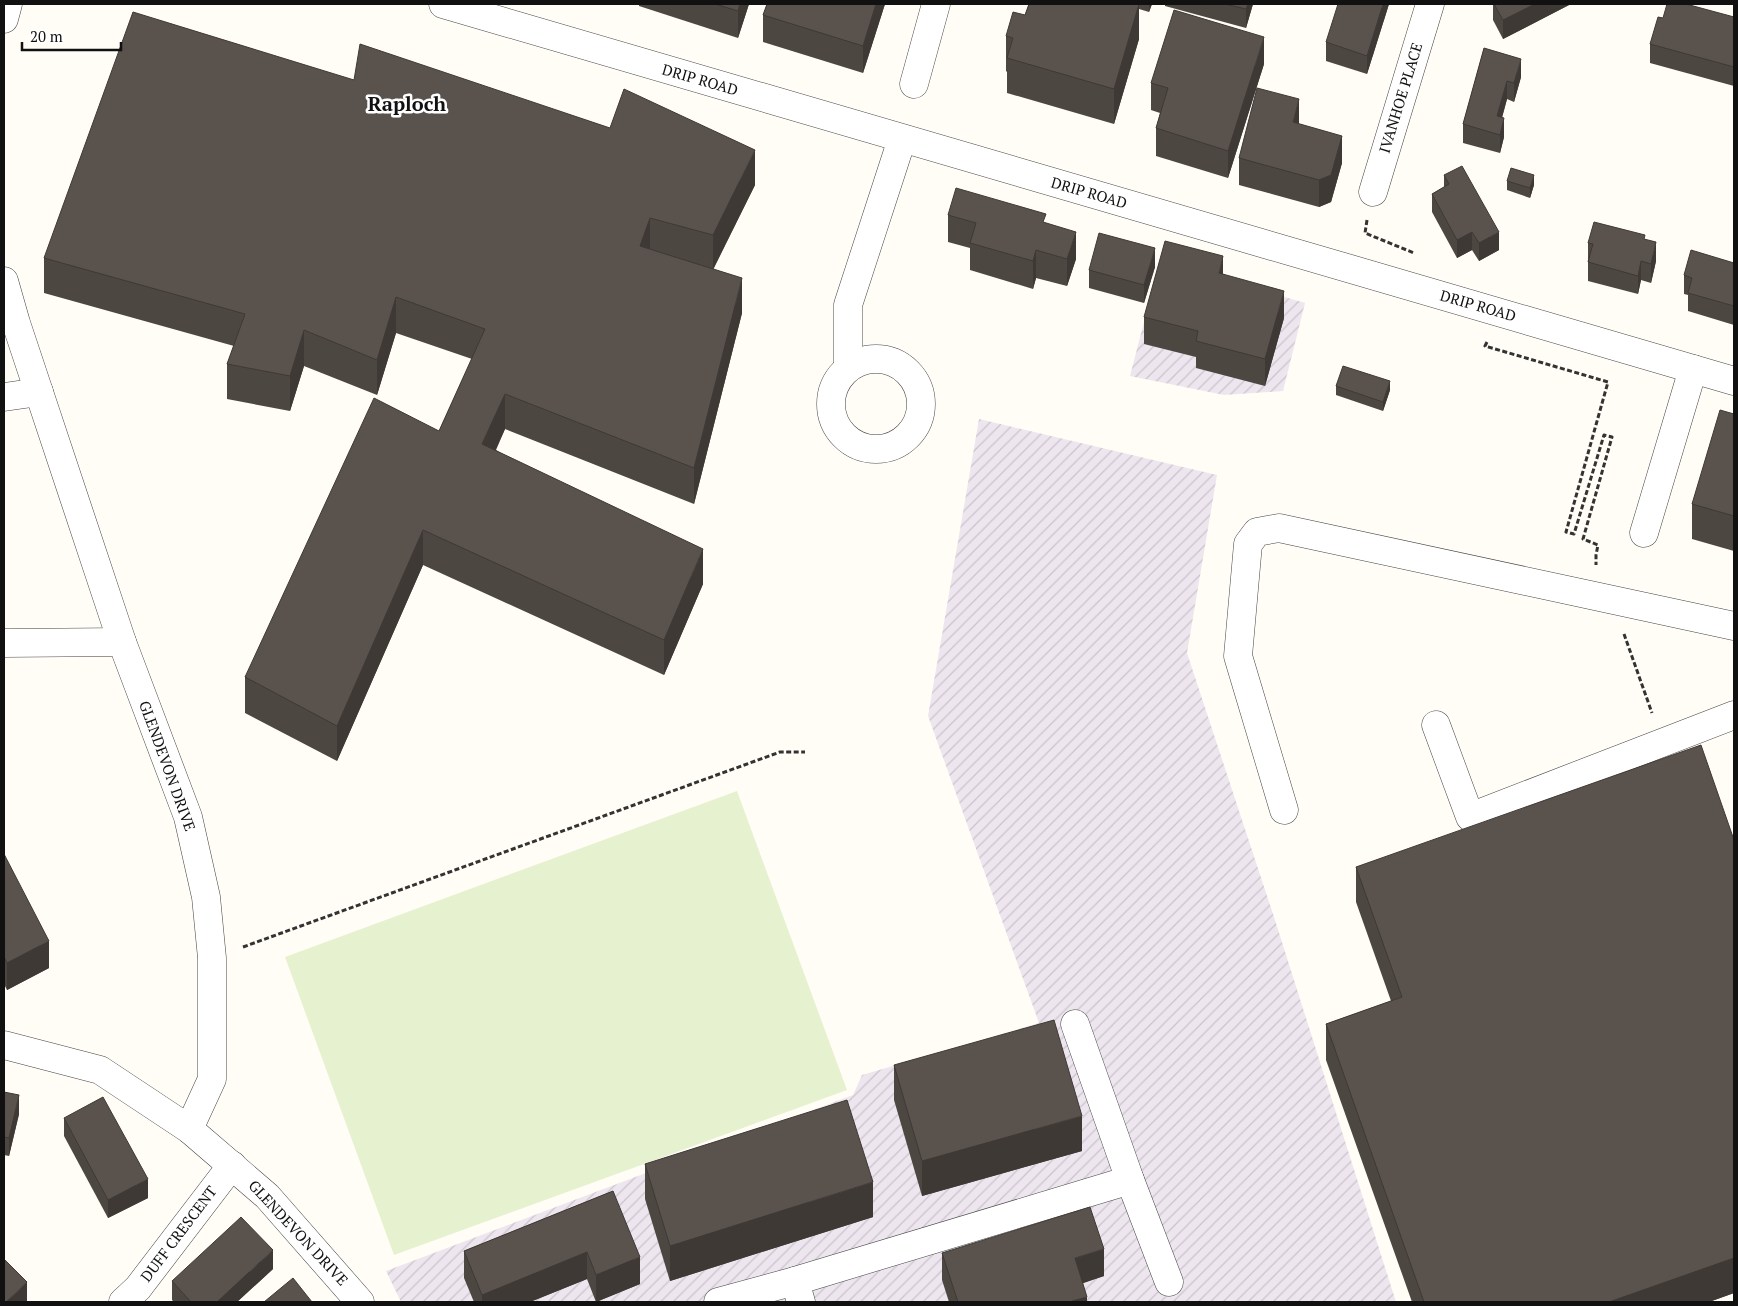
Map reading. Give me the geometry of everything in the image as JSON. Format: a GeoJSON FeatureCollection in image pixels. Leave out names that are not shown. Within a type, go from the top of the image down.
{"type":"FeatureCollection","features":[{"type":"Feature","properties":{"kind":"street"},"geometry":{"type":"LineString","coordinates":[[4,20],[8,4]]}},
{"type":"Feature","properties":{"kind":"street","name":"DRIP ROAD"},"geometry":{"type":"LineString","coordinates":[[444,4],[1734,381]]}},
{"type":"Feature","properties":{"kind":"street"},"geometry":{"type":"LineString","coordinates":[[914,84],[936,4]]}},
{"type":"Feature","properties":{"kind":"street","name":"IVANHOE PLACE"},"geometry":{"type":"LineString","coordinates":[[1373,192],[1430,4]]}},
{"type":"Feature","properties":{"kind":"street"},"geometry":{"type":"LineString","coordinates":[[848,368],[848,305],[902,139]]}},
{"type":"Feature","properties":{"kind":"street","name":"GLENDEVON DRIVE"},"geometry":{"type":"LineString","coordinates":[[4,281],[16,323],[122,642],[188,817],[206,897],[212,958],[212,1079],[189,1129],[267,1196],[360,1302]]}},
{"type":"Feature","properties":{"kind":"street"},"geometry":{"type":"LineString","coordinates":[[1644,533],[1693,369]]}},
{"type":"Feature","properties":{"kind":"street"},"geometry":{"type":"LineString","coordinates":[[4,397],[39,392]]}},
{"type":"Feature","properties":{"kind":"street"},"geometry":{"type":"LineString","coordinates":[[1284,810],[1238,656],[1248,544],[1257,532],[1279,528],[1734,626]]}},
{"type":"Feature","properties":{"kind":"street"},"geometry":{"type":"LineString","coordinates":[[4,643],[122,642]]}},
{"type":"Feature","properties":{"kind":"street"},"geometry":{"type":"LineString","coordinates":[[1436,725],[1470,817],[1734,715]]}},
{"type":"Feature","properties":{"kind":"street"},"geometry":{"type":"LineString","coordinates":[[1075,1024],[1130,1180],[1169,1282]]}},
{"type":"Feature","properties":{"kind":"street"},"geometry":{"type":"LineString","coordinates":[[4,1044],[100,1070],[189,1129]]}},
{"type":"Feature","properties":{"kind":"street","name":"DUFF CRESCENT"},"geometry":{"type":"LineString","coordinates":[[123,1302],[138,1288],[232,1164]]}},
{"type":"Feature","properties":{"kind":"street"},"geometry":{"type":"LineString","coordinates":[[718,1302],[798,1291],[1130,1180]]}},
{"type":"Feature","properties":{"kind":"path"},"geometry":{"type":"LineString","coordinates":[[1373,192],[1365,232],[1417,254]]}},
{"type":"Feature","properties":{"kind":"path"},"geometry":{"type":"LineString","coordinates":[[1497,311],[1485,346],[1608,382],[1566,532],[1574,534],[1604,435],[1612,437],[1583,539],[1598,545],[1596,555],[1596,596],[1621,626],[1662,743]]}},
{"type":"Feature","properties":{"kind":"path"},"geometry":{"type":"LineString","coordinates":[[212,958],[780,752],[805,752]]}},
{"type":"Feature","properties":{"kind":"shaded area"},"geometry":{"type":"Polygon","coordinates":[[[1160,260],[1305,303],[1283,391],[1224,395],[1130,376],[1160,260]]]}},
{"type":"Feature","properties":{"kind":"shaded area"},"geometry":{"type":"Polygon","coordinates":[[[979,419],[1217,475],[1187,653],[1274,917],[1396,1302],[401,1302],[386,1271],[853,1095],[862,1075],[1039,1023],[928,716],[979,419]]]}},
{"type":"Feature","properties":{"kind":"green space"},"geometry":{"type":"Polygon","coordinates":[[[737,791],[847,1090],[394,1255],[285,957],[737,791]]]}},
{"type":"Feature","properties":{"kind":"building"},"geometry":{"type":"Polygon","coordinates":[[[715,4],[740,4],[738,11],[715,4]]]}},
{"type":"Feature","properties":{"kind":"building"},"geometry":{"type":"Polygon","coordinates":[[[767,4],[876,4],[863,46],[763,15],[767,4]]]}},
{"type":"Feature","properties":{"kind":"building"},"geometry":{"type":"Polygon","coordinates":[[[1029,4],[1139,4],[1114,89],[1007,58],[1013,38],[1006,36],[1013,12],[1025,15],[1029,4]]]}},
{"type":"Feature","properties":{"kind":"building"},"geometry":{"type":"Polygon","coordinates":[[[1225,4],[1248,4],[1246,9],[1225,4]]]}},
{"type":"Feature","properties":{"kind":"building"},"geometry":{"type":"Polygon","coordinates":[[[1338,4],[1383,4],[1367,56],[1326,42],[1338,4]]]}},
{"type":"Feature","properties":{"kind":"building"},"geometry":{"type":"Polygon","coordinates":[[[1494,4],[1535,4],[1503,20],[1494,4]]]}},
{"type":"Feature","properties":{"kind":"building"},"geometry":{"type":"Polygon","coordinates":[[[1667,4],[1686,4],[1734,17],[1734,67],[1650,44],[1658,17],[1663,18],[1667,4]]]}},
{"type":"Feature","properties":{"kind":"building"},"geometry":{"type":"Polygon","coordinates":[[[1174,10],[1264,37],[1228,151],[1156,128],[1168,88],[1151,83],[1174,10]]]}},
{"type":"Feature","properties":{"kind":"building"},"geometry":{"type":"Polygon","coordinates":[[[133,12],[354,80],[360,44],[610,128],[624,89],[755,150],[713,235],[650,218],[640,246],[742,278],[694,468],[505,394],[482,444],[703,549],[664,640],[423,530],[337,726],[245,677],[374,398],[439,431],[485,329],[396,297],[377,360],[304,330],[290,376],[227,364],[245,314],[44,258],[133,12]]]}},
{"type":"Feature","properties":{"kind":"building"},"geometry":{"type":"Polygon","coordinates":[[[1484,48],[1521,59],[1514,83],[1507,81],[1497,116],[1504,118],[1500,135],[1463,124],[1484,48]]]}},
{"type":"Feature","properties":{"kind":"building"},"geometry":{"type":"Polygon","coordinates":[[[1257,88],[1299,99],[1293,122],[1342,136],[1331,175],[1319,180],[1239,158],[1257,88]]]}},
{"type":"Feature","properties":{"kind":"building"},"geometry":{"type":"Polygon","coordinates":[[[1462,166],[1499,232],[1479,243],[1472,232],[1457,240],[1432,194],[1449,184],[1444,175],[1462,166]]]}},
{"type":"Feature","properties":{"kind":"building"},"geometry":{"type":"Polygon","coordinates":[[[1511,168],[1534,175],[1530,188],[1507,181],[1511,168]]]}},
{"type":"Feature","properties":{"kind":"building"},"geometry":{"type":"Polygon","coordinates":[[[956,188],[1046,214],[1043,222],[1076,232],[1067,259],[1036,250],[1033,261],[970,243],[976,223],[948,215],[956,188]]]}},
{"type":"Feature","properties":{"kind":"building"},"geometry":{"type":"Polygon","coordinates":[[[1594,222],[1645,235],[1644,239],[1656,242],[1651,264],[1641,261],[1638,276],[1588,262],[1593,244],[1588,243],[1594,222]]]}},
{"type":"Feature","properties":{"kind":"building"},"geometry":{"type":"Polygon","coordinates":[[[1099,233],[1155,248],[1144,285],[1089,270],[1099,233]]]}},
{"type":"Feature","properties":{"kind":"building"},"geometry":{"type":"Polygon","coordinates":[[[1165,241],[1223,256],[1219,273],[1284,291],[1265,359],[1196,341],[1198,331],[1144,317],[1165,241]]]}},
{"type":"Feature","properties":{"kind":"building"},"geometry":{"type":"Polygon","coordinates":[[[1691,250],[1734,263],[1734,306],[1688,293],[1692,278],[1684,275],[1691,250]]]}},
{"type":"Feature","properties":{"kind":"building"},"geometry":{"type":"Polygon","coordinates":[[[1343,366],[1390,381],[1383,402],[1336,386],[1343,366]]]}},
{"type":"Feature","properties":{"kind":"building"},"geometry":{"type":"Polygon","coordinates":[[[1720,410],[1734,414],[1734,516],[1692,504],[1720,410]]]}},
{"type":"Feature","properties":{"kind":"building"},"geometry":{"type":"Polygon","coordinates":[[[1701,745],[1734,840],[1734,1258],[1609,1302],[1424,1302],[1326,1024],[1402,997],[1356,867],[1701,745]]]}},
{"type":"Feature","properties":{"kind":"building"},"geometry":{"type":"Polygon","coordinates":[[[4,854],[49,941],[7,963],[4,957],[4,854]]]}},
{"type":"Feature","properties":{"kind":"building"},"geometry":{"type":"Polygon","coordinates":[[[1054,1020],[1082,1116],[922,1161],[894,1065],[1054,1020]]]}},
{"type":"Feature","properties":{"kind":"building"},"geometry":{"type":"Polygon","coordinates":[[[4,1092],[19,1095],[9,1138],[4,1137],[4,1092]]]}},
{"type":"Feature","properties":{"kind":"building"},"geometry":{"type":"Polygon","coordinates":[[[103,1097],[148,1179],[108,1200],[64,1118],[103,1097]]]}},
{"type":"Feature","properties":{"kind":"building"},"geometry":{"type":"Polygon","coordinates":[[[847,1100],[873,1182],[670,1246],[645,1164],[847,1100]]]}},
{"type":"Feature","properties":{"kind":"building"},"geometry":{"type":"Polygon","coordinates":[[[613,1191],[640,1257],[596,1275],[587,1252],[482,1295],[464,1251],[613,1191]]]}},
{"type":"Feature","properties":{"kind":"building"},"geometry":{"type":"Polygon","coordinates":[[[1090,1207],[1104,1249],[1075,1258],[1087,1297],[1069,1302],[958,1302],[942,1253],[1090,1207]]]}},
{"type":"Feature","properties":{"kind":"building"},"geometry":{"type":"Polygon","coordinates":[[[241,1217],[273,1250],[217,1302],[191,1302],[172,1281],[241,1217]]]}},
{"type":"Feature","properties":{"kind":"building"},"geometry":{"type":"Polygon","coordinates":[[[4,1259],[27,1282],[6,1302],[4,1302],[4,1259]]]}},
{"type":"Feature","properties":{"kind":"building"},"geometry":{"type":"Polygon","coordinates":[[[293,1278],[312,1302],[264,1302],[293,1278]]]}},
{"type":"Feature","properties":{"kind":"district","name":"Raploch"},"geometry":{"type":"Point","coordinates":[407,104]}}]}
